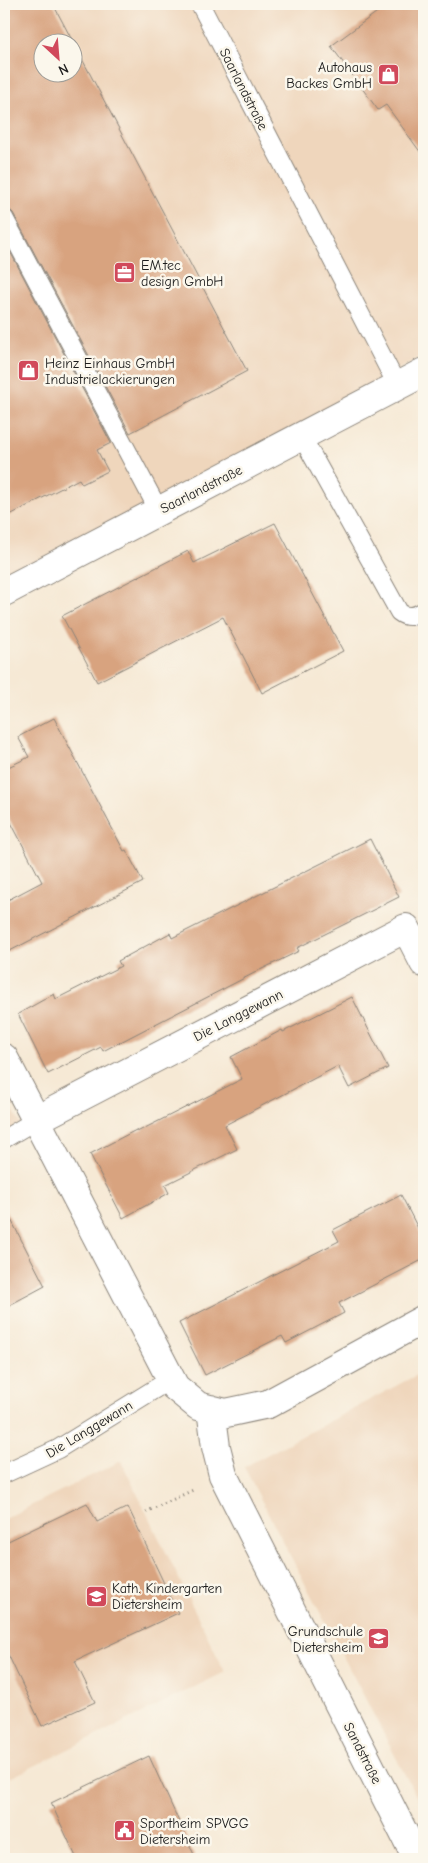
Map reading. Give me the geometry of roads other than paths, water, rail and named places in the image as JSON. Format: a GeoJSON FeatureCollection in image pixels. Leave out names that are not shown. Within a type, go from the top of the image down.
{"type":"FeatureCollection","features":[{"type":"Feature","properties":{"kind":"street","name":"Saarlandstraße"},"geometry":{"type":"LineString","coordinates":[[4,592],[424,372]]}},
{"type":"Feature","properties":{"kind":"street","name":"Die Langgewann"},"geometry":{"type":"LineString","coordinates":[[36,1120],[406,928],[424,963]]}},
{"type":"Feature","properties":{"kind":"street"},"geometry":{"type":"LineString","coordinates":[[4,1058],[175,1387],[198,1406],[226,1413],[268,1404],[424,1319]]}},
{"type":"Feature","properties":{"kind":"street","name":"Sandstraße"},"geometry":{"type":"LineString","coordinates":[[211,1409],[216,1447],[223,1475],[286,1618],[310,1647],[417,1859]]}},
{"type":"Feature","properties":{"kind":"lane","name":"Saarlandstraße"},"geometry":{"type":"LineString","coordinates":[[200,4],[398,386]]}},
{"type":"Feature","properties":{"kind":"lane"},"geometry":{"type":"LineString","coordinates":[[4,218],[159,511]]}},
{"type":"Feature","properties":{"kind":"lane"},"geometry":{"type":"LineString","coordinates":[[302,437],[400,612],[410,617],[424,611]]}},
{"type":"Feature","properties":{"kind":"lane","name":"Die Langgewann"},"geometry":{"type":"LineString","coordinates":[[4,1139],[36,1120]]}},
{"type":"Feature","properties":{"kind":"lane","name":"Die Langgewann"},"geometry":{"type":"LineString","coordinates":[[4,1474],[58,1449],[171,1379]]}},
{"type":"Feature","properties":{"kind":"place","name":"Autohaus Backes GmbH"},"geometry":{"type":"Point","coordinates":[388,75]}},
{"type":"Feature","properties":{"kind":"place","name":"EM.tec design GmbH"},"geometry":{"type":"Point","coordinates":[125,273]}},
{"type":"Feature","properties":{"kind":"place","name":"Heinz Einhaus GmbH Industrielackierungen"},"geometry":{"type":"Point","coordinates":[29,371]}},
{"type":"Feature","properties":{"kind":"place","name":"Kath. Kindergarten Dietersheim"},"geometry":{"type":"Point","coordinates":[96,1596]}},
{"type":"Feature","properties":{"kind":"place","name":"Grundschule Dietersheim"},"geometry":{"type":"Point","coordinates":[379,1639]}},
{"type":"Feature","properties":{"kind":"place","name":"Sportheim SPVGG Dietersheim"},"geometry":{"type":"Point","coordinates":[124,1831]}}]}
